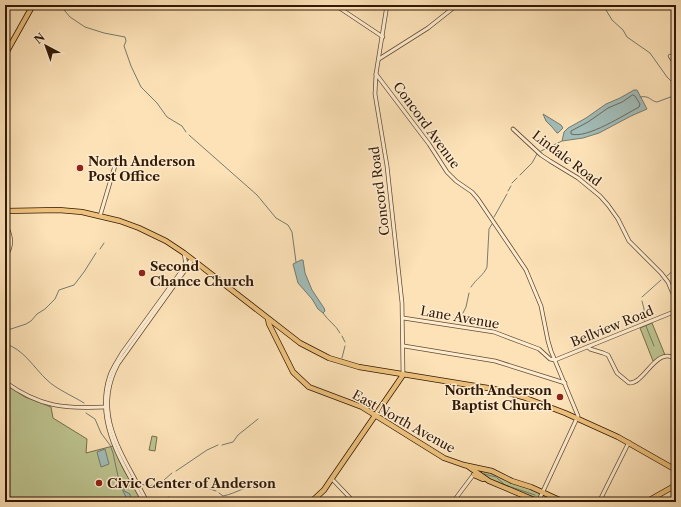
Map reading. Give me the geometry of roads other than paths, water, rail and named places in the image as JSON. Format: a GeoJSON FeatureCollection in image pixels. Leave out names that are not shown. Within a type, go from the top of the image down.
{"type":"FeatureCollection","features":[{"type":"Feature","properties":{"kind":"main road"},"geometry":{"type":"LineString","coordinates":[[5,55],[33,5]]}},
{"type":"Feature","properties":{"kind":"main road"},"geometry":{"type":"LineString","coordinates":[[5,211],[59,210],[100,216],[120,221],[166,241],[184,253],[300,343],[329,358],[359,367],[500,391],[525,398],[629,442],[676,470]]}},
{"type":"Feature","properties":{"kind":"main road","name":"East North Avenue"},"geometry":{"type":"LineString","coordinates":[[268,319],[289,365],[293,372],[303,382],[316,391],[350,402],[376,416],[444,458],[476,471]]}},
{"type":"Feature","properties":{"kind":"main road"},"geometry":{"type":"LineString","coordinates":[[310,502],[324,490],[403,375]]}},
{"type":"Feature","properties":{"kind":"main road"},"geometry":{"type":"LineString","coordinates":[[476,471],[492,471],[512,481],[526,485],[564,502]]}},
{"type":"Feature","properties":{"kind":"main road"},"geometry":{"type":"LineString","coordinates":[[476,471],[489,481],[538,502]]}},
{"type":"Feature","properties":{"kind":"main road"},"geometry":{"type":"LineString","coordinates":[[646,502],[676,485]]}},
{"type":"Feature","properties":{"kind":"street"},"geometry":{"type":"LineString","coordinates":[[335,5],[383,37]]}},
{"type":"Feature","properties":{"kind":"street","name":"Concord Road"},"geometry":{"type":"LineString","coordinates":[[387,5],[376,74],[375,94],[387,166],[403,318],[403,375]]}},
{"type":"Feature","properties":{"kind":"street"},"geometry":{"type":"LineString","coordinates":[[379,59],[428,28],[457,5]]}},
{"type":"Feature","properties":{"kind":"street"},"geometry":{"type":"LineString","coordinates":[[670,56],[676,66]]}},
{"type":"Feature","properties":{"kind":"street","name":"Concord Avenue"},"geometry":{"type":"LineString","coordinates":[[376,74],[429,144],[447,172],[456,181],[472,192],[524,264],[541,306],[548,341],[578,414],[577,419]]}},
{"type":"Feature","properties":{"kind":"street","name":"Lindale Road"},"geometry":{"type":"LineString","coordinates":[[513,129],[548,160],[578,178],[596,193],[609,207],[630,242],[661,273],[670,286],[676,301]]}},
{"type":"Feature","properties":{"kind":"street"},"geometry":{"type":"LineString","coordinates":[[100,216],[117,159]]}},
{"type":"Feature","properties":{"kind":"street"},"geometry":{"type":"LineString","coordinates":[[5,223],[10,232],[12,242],[5,257]]}},
{"type":"Feature","properties":{"kind":"street"},"geometry":{"type":"LineString","coordinates":[[184,253],[188,265]]}},
{"type":"Feature","properties":{"kind":"street"},"geometry":{"type":"LineString","coordinates":[[145,502],[115,440],[108,420],[106,407],[111,382],[118,364],[188,265],[194,261]]}},
{"type":"Feature","properties":{"kind":"street","name":"Bellview Road"},"geometry":{"type":"LineString","coordinates":[[555,360],[676,311]]}},
{"type":"Feature","properties":{"kind":"street","name":"Lane Avenue"},"geometry":{"type":"LineString","coordinates":[[403,318],[494,332],[539,349],[555,360]]}},
{"type":"Feature","properties":{"kind":"street"},"geometry":{"type":"LineString","coordinates":[[404,346],[495,361],[565,383]]}},
{"type":"Feature","properties":{"kind":"street"},"geometry":{"type":"LineString","coordinates":[[588,347],[590,349],[604,352],[608,355],[617,374],[630,383],[635,382],[661,358],[670,356],[676,359]]}},
{"type":"Feature","properties":{"kind":"street"},"geometry":{"type":"LineString","coordinates":[[5,382],[26,395],[49,404],[71,408],[106,407]]}},
{"type":"Feature","properties":{"kind":"street"},"geometry":{"type":"LineString","coordinates":[[538,502],[577,419]]}},
{"type":"Feature","properties":{"kind":"street"},"geometry":{"type":"LineString","coordinates":[[599,502],[629,442]]}},
{"type":"Feature","properties":{"kind":"street"},"geometry":{"type":"LineString","coordinates":[[453,502],[476,471]]}},
{"type":"Feature","properties":{"kind":"street"},"geometry":{"type":"LineString","coordinates":[[332,479],[354,502]]}},
{"type":"Feature","properties":{"kind":"street"},"geometry":{"type":"LineString","coordinates":[[5,495],[14,502]]}},
{"type":"Feature","properties":{"kind":"street"},"geometry":{"type":"LineString","coordinates":[[160,502],[168,499],[188,502]]}},
{"type":"Feature","properties":{"kind":"water"},"geometry":{"type":"Polygon","coordinates":[[[634,90],[637,90],[647,109],[599,133],[583,138],[562,141],[564,132],[568,128],[606,104],[634,90]]]}},
{"type":"Feature","properties":{"kind":"water"},"geometry":{"type":"Polygon","coordinates":[[[543,114],[561,125],[563,128],[557,133],[546,121],[543,114]]]}},
{"type":"Feature","properties":{"kind":"water"},"geometry":{"type":"Polygon","coordinates":[[[303,260],[305,273],[312,290],[324,308],[325,311],[323,313],[318,309],[312,299],[298,283],[293,264],[303,260]]]}},
{"type":"Feature","properties":{"kind":"water"},"geometry":{"type":"Polygon","coordinates":[[[105,449],[109,464],[101,467],[97,452],[105,449]]]}},
{"type":"Feature","properties":{"kind":"water"},"geometry":{"type":"Polygon","coordinates":[[[119,480],[122,485],[130,486],[124,488],[124,491],[130,494],[131,502],[127,499],[118,481],[119,480]]]}},
{"type":"Feature","properties":{"kind":"waterway"},"geometry":{"type":"LineString","coordinates":[[60,5],[70,17],[85,27],[104,33],[125,37],[126,41],[124,46],[141,87],[157,103],[167,117],[182,126],[186,132]]}},
{"type":"Feature","properties":{"kind":"waterway"},"geometry":{"type":"LineString","coordinates":[[603,5],[612,20],[623,30],[627,37],[650,53],[667,77],[676,86]]}},
{"type":"Feature","properties":{"kind":"waterway"},"geometry":{"type":"LineString","coordinates":[[640,97],[648,97],[657,102],[676,95]]}},
{"type":"Feature","properties":{"kind":"waterway"},"geometry":{"type":"LineString","coordinates":[[189,135],[257,195],[276,218],[288,225],[292,232],[296,262]]}},
{"type":"Feature","properties":{"kind":"waterway"},"geometry":{"type":"LineString","coordinates":[[541,151],[562,141]]}},
{"type":"Feature","properties":{"kind":"waterway"},"geometry":{"type":"LineString","coordinates":[[520,175],[532,163],[537,154]]}},
{"type":"Feature","properties":{"kind":"waterway"},"geometry":{"type":"LineString","coordinates":[[512,183],[517,178]]}},
{"type":"Feature","properties":{"kind":"waterway"},"geometry":{"type":"LineString","coordinates":[[508,191],[511,186]]}},
{"type":"Feature","properties":{"kind":"waterway"},"geometry":{"type":"LineString","coordinates":[[494,217],[507,194]]}},
{"type":"Feature","properties":{"kind":"waterway"},"geometry":{"type":"LineString","coordinates":[[471,287],[487,267],[489,229],[492,224]]}},
{"type":"Feature","properties":{"kind":"waterway"},"geometry":{"type":"LineString","coordinates":[[100,249],[104,243]]}},
{"type":"Feature","properties":{"kind":"waterway"},"geometry":{"type":"LineString","coordinates":[[5,331],[31,321],[55,299],[59,290],[74,285],[96,253]]}},
{"type":"Feature","properties":{"kind":"waterway"},"geometry":{"type":"LineString","coordinates":[[667,276],[676,268]]}},
{"type":"Feature","properties":{"kind":"waterway"},"geometry":{"type":"LineString","coordinates":[[642,297],[661,280]]}},
{"type":"Feature","properties":{"kind":"waterway"},"geometry":{"type":"LineString","coordinates":[[463,313],[469,293]]}},
{"type":"Feature","properties":{"kind":"waterway"},"geometry":{"type":"LineString","coordinates":[[642,301],[644,321]]}},
{"type":"Feature","properties":{"kind":"waterway"},"geometry":{"type":"LineString","coordinates":[[323,313],[340,333]]}},
{"type":"Feature","properties":{"kind":"waterway"},"geometry":{"type":"LineString","coordinates":[[646,326],[654,346]]}},
{"type":"Feature","properties":{"kind":"waterway"},"geometry":{"type":"LineString","coordinates":[[342,336],[345,342]]}},
{"type":"Feature","properties":{"kind":"waterway"},"geometry":{"type":"LineString","coordinates":[[5,344],[23,354],[51,383],[84,403]]}},
{"type":"Feature","properties":{"kind":"waterway"},"geometry":{"type":"LineString","coordinates":[[342,358],[345,346]]}},
{"type":"Feature","properties":{"kind":"waterway"},"geometry":{"type":"LineString","coordinates":[[86,413],[95,419],[101,433],[110,445],[119,481]]}},
{"type":"Feature","properties":{"kind":"waterway"},"geometry":{"type":"LineString","coordinates":[[222,445],[233,442],[238,435],[258,419]]}},
{"type":"Feature","properties":{"kind":"waterway"},"geometry":{"type":"LineString","coordinates":[[176,471],[207,450],[218,445]]}},
{"type":"Feature","properties":{"kind":"waterway"},"geometry":{"type":"LineString","coordinates":[[164,480],[172,473]]}},
{"type":"Feature","properties":{"kind":"waterway"},"geometry":{"type":"LineString","coordinates":[[484,474],[496,477]]}},
{"type":"Feature","properties":{"kind":"waterway"},"geometry":{"type":"LineString","coordinates":[[497,478],[505,485],[535,495]]}},
{"type":"Feature","properties":{"kind":"waterway"},"geometry":{"type":"LineString","coordinates":[[160,481],[189,482],[216,491]]}},
{"type":"Feature","properties":{"kind":"waterway"},"geometry":{"type":"LineString","coordinates":[[140,484],[149,486],[156,484]]}},
{"type":"Feature","properties":{"kind":"waterway"},"geometry":{"type":"LineString","coordinates":[[219,493],[223,496],[248,487],[265,485]]}},
{"type":"Feature","properties":{"kind":"waterway"},"geometry":{"type":"LineString","coordinates":[[545,498],[551,502]]}},
{"type":"Feature","properties":{"kind":"place","name":"North Anderson Post Office"},"geometry":{"type":"Point","coordinates":[80,168]}},
{"type":"Feature","properties":{"kind":"place","name":"Second Chance Church"},"geometry":{"type":"Point","coordinates":[142,273]}},
{"type":"Feature","properties":{"kind":"place","name":"North Anderson Baptist Church"},"geometry":{"type":"Point","coordinates":[560,397]}},
{"type":"Feature","properties":{"kind":"place","name":"Civic Center of Anderson"},"geometry":{"type":"Point","coordinates":[99,483]}}]}
